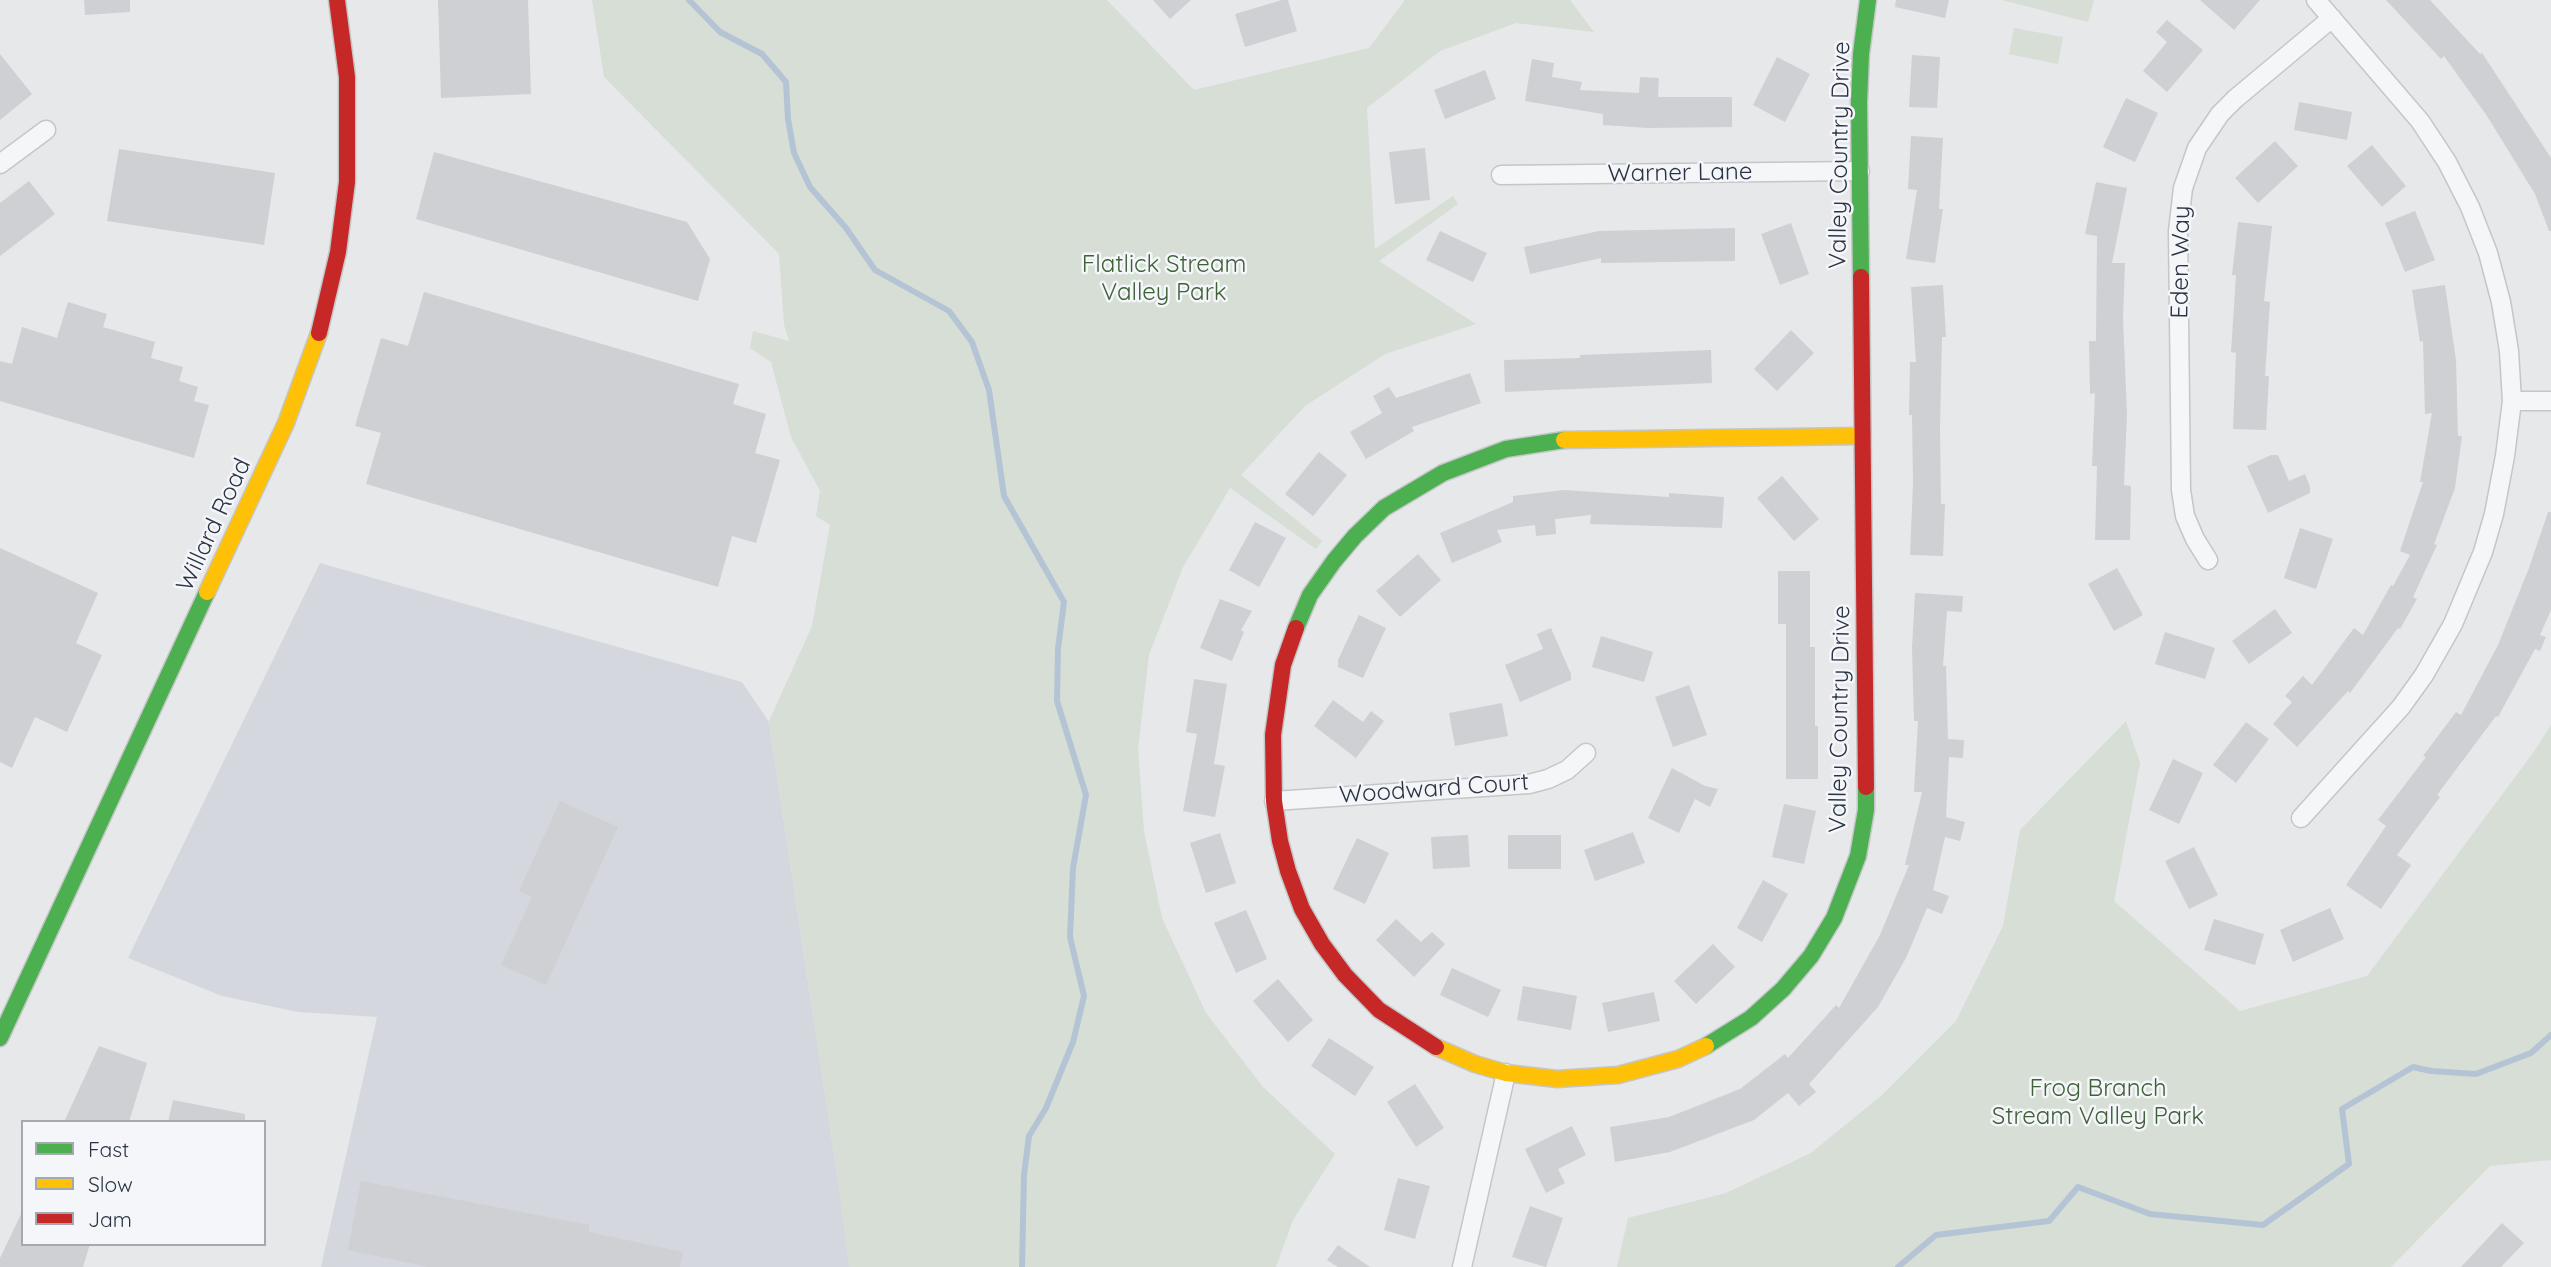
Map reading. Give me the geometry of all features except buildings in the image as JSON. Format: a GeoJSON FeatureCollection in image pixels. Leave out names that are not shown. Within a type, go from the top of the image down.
{"type":"FeatureCollection","features":[{"type":"Feature","properties":{"kind":"street","name":"Willard Road"},"geometry":{"type":"LineString","coordinates":[[0,1038],[281,435],[312,356],[323,322],[338,252],[347,181],[347,77],[337,0]]}},
{"type":"Feature","properties":{"kind":"street","name":"Valley Country Drive"},"geometry":{"type":"LineString","coordinates":[[1862,436],[1594,438],[1549,441],[1484,456],[1414,489],[1384,508],[1355,536],[1310,595],[1283,665],[1273,735],[1274,801],[1280,841],[1302,909],[1322,944],[1345,975],[1379,1010],[1403,1028],[1452,1055],[1506,1073],[1577,1079],[1618,1075],[1678,1059],[1716,1041],[1768,1004],[1824,937],[1851,877],[1863,834],[1866,810],[1860,171],[1861,54],[1868,0]]}},
{"type":"Feature","properties":{"kind":"street"},"geometry":{"type":"LineString","coordinates":[[2301,818],[2401,707],[2424,675],[2453,624],[2483,552],[2494,514],[2512,401],[2501,302],[2488,253],[2470,207],[2448,162],[2420,121],[2316,0]]}},
{"type":"Feature","properties":{"kind":"street","name":"Eden Way"},"geometry":{"type":"LineString","coordinates":[[2208,560],[2185,516],[2181,490],[2178,231],[2183,188],[2197,148],[2220,114],[2332,18]]}},
{"type":"Feature","properties":{"kind":"street"},"geometry":{"type":"LineString","coordinates":[[0,164],[46,130]]}},
{"type":"Feature","properties":{"kind":"street","name":"Warner Lane"},"geometry":{"type":"LineString","coordinates":[[1501,175],[1860,171]]}},
{"type":"Feature","properties":{"kind":"street"},"geometry":{"type":"LineString","coordinates":[[2512,401],[2551,401]]}},
{"type":"Feature","properties":{"kind":"street","name":"Woodward Court"},"geometry":{"type":"LineString","coordinates":[[1274,801],[1529,784],[1567,770],[1586,753]]}},
{"type":"Feature","properties":{"kind":"street"},"geometry":{"type":"LineString","coordinates":[[1462,1267],[1506,1073]]}},
{"type":"Feature","properties":{"kind":"shaded area"},"geometry":{"type":"Polygon","coordinates":[[[320,563],[742,682],[769,722],[849,1267],[321,1267],[377,1017],[298,1012],[222,996],[128,958],[320,563]]]}},
{"type":"Feature","properties":{"kind":"green space","name":"Flatlick Stream Valley Park"},"geometry":{"type":"Polygon","coordinates":[[[592,0],[1107,0],[1194,90],[1369,48],[1405,0],[1570,0],[1594,32],[1516,23],[1440,51],[1367,108],[1375,249],[1453,196],[1458,204],[1379,261],[1476,324],[1385,354],[1305,406],[1241,475],[1322,541],[1316,549],[1230,488],[1183,567],[1149,655],[1138,749],[1144,831],[1162,918],[1206,1013],[1263,1087],[1335,1154],[1293,1220],[1276,1267],[849,1267],[769,721],[812,626],[830,525],[816,516],[820,491],[791,437],[771,362],[750,348],[753,331],[789,341],[784,325],[779,254],[604,77],[592,0]]]}},
{"type":"Feature","properties":{"kind":"green space"},"geometry":{"type":"Polygon","coordinates":[[[2002,0],[2094,0],[2088,22],[2002,0]]]}},
{"type":"Feature","properties":{"kind":"green space"},"geometry":{"type":"Polygon","coordinates":[[[2014,28],[2063,37],[2058,64],[2009,54],[2014,28]]]}},
{"type":"Feature","properties":{"kind":"green space","name":"Frog Branch Stream Valley Park"},"geometry":{"type":"Polygon","coordinates":[[[2126,721],[2140,763],[2114,901],[2240,1011],[2367,976],[2551,725],[2551,1160],[2490,1166],[2391,1267],[1617,1267],[1628,1218],[1726,1193],[1811,1153],[1882,1095],[1956,1021],[2003,926],[2020,830],[2126,721]]]}},
{"type":"Feature","properties":{"kind":"waterway"},"geometry":{"type":"LineString","coordinates":[[689,0],[720,32],[762,54],[786,82],[788,119],[794,153],[810,187],[846,228],[875,270],[949,311],[972,342],[989,390],[1004,496],[1064,602],[1058,649],[1057,701],[1086,795],[1073,868],[1070,937],[1084,996],[1073,1042],[1046,1108],[1029,1136],[1024,1175],[1022,1267]]}},
{"type":"Feature","properties":{"kind":"waterway"},"geometry":{"type":"LineString","coordinates":[[1898,1267],[1936,1235],[2049,1221],[2078,1187],[2150,1214],[2263,1225],[2349,1164],[2342,1109],[2413,1067],[2476,1074],[2531,1053],[2551,1035]]}},
{"type":"Feature","properties":{"kind":"traffic: fast"},"geometry":{"type":"LineString","coordinates":[[1861,277],[1859,102],[1861,54],[1868,0]]}},
{"type":"Feature","properties":{"kind":"traffic: fast"},"geometry":{"type":"LineString","coordinates":[[1296,628],[1310,595],[1334,561],[1384,508],[1443,473],[1506,449],[1564,440]]}},
{"type":"Feature","properties":{"kind":"traffic: fast"},"geometry":{"type":"LineString","coordinates":[[0,1038],[207,592]]}},
{"type":"Feature","properties":{"kind":"traffic: fast"},"geometry":{"type":"LineString","coordinates":[[1706,1046],[1751,1018],[1783,989],[1811,956],[1834,918],[1858,856],[1866,810],[1866,787]]}},
{"type":"Feature","properties":{"kind":"traffic: slow"},"geometry":{"type":"LineString","coordinates":[[207,592],[286,423],[319,333]]}},
{"type":"Feature","properties":{"kind":"traffic: slow"},"geometry":{"type":"LineString","coordinates":[[1564,440],[1862,436]]}},
{"type":"Feature","properties":{"kind":"traffic: slow"},"geometry":{"type":"LineString","coordinates":[[1436,1047],[1475,1064],[1506,1073],[1557,1079],[1618,1075],[1678,1059],[1706,1046]]}},
{"type":"Feature","properties":{"kind":"traffic: jam"},"geometry":{"type":"LineString","coordinates":[[319,333],[338,252],[347,182],[347,77],[337,0]]}},
{"type":"Feature","properties":{"kind":"traffic: jam"},"geometry":{"type":"LineString","coordinates":[[1861,277],[1866,787]]}},
{"type":"Feature","properties":{"kind":"traffic: jam"},"geometry":{"type":"LineString","coordinates":[[1296,628],[1283,665],[1273,735],[1274,801],[1288,871],[1302,909],[1322,944],[1345,975],[1379,1010],[1436,1047]]}}]}
